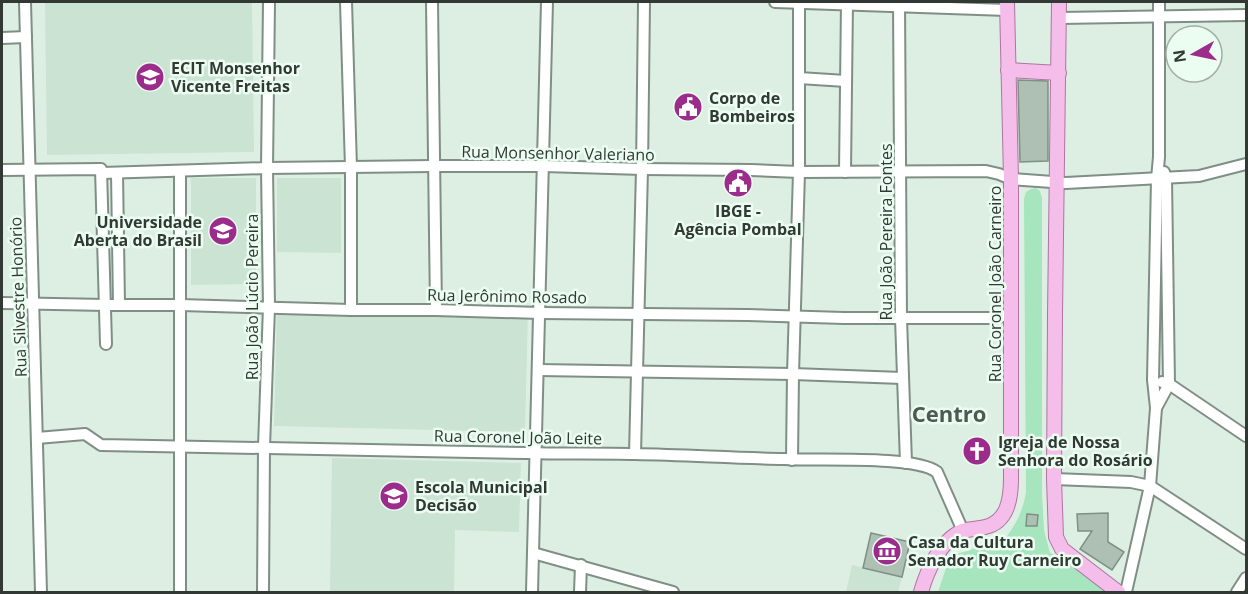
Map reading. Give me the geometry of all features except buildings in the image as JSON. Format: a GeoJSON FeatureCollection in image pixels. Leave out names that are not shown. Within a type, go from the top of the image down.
{"type":"FeatureCollection","features":[{"type":"Feature","properties":{"kind":"main road"},"geometry":{"type":"LineString","coordinates":[[1059,2],[1058,183],[1055,239],[1054,479],[1056,537],[1062,549],[1118,592]]}},
{"type":"Feature","properties":{"kind":"main road","name":"Rua Coronel João Carneiro"},"geometry":{"type":"LineString","coordinates":[[921,592],[936,557],[952,538],[963,531],[995,524],[1005,513],[1009,501],[1011,470],[1011,179],[1007,6]]}},
{"type":"Feature","properties":{"kind":"main road"},"geometry":{"type":"LineString","coordinates":[[1008,70],[1059,73]]}},
{"type":"Feature","properties":{"kind":"street","name":"Rua Silvestre Honório"},"geometry":{"type":"LineString","coordinates":[[25,2],[41,592]]}},
{"type":"Feature","properties":{"kind":"street","name":"Rua João Lúcio Pereira"},"geometry":{"type":"LineString","coordinates":[[263,592],[268,307],[269,2]]}},
{"type":"Feature","properties":{"kind":"street"},"geometry":{"type":"LineString","coordinates":[[346,2],[351,168],[351,310]]}},
{"type":"Feature","properties":{"kind":"street"},"geometry":{"type":"LineString","coordinates":[[432,2],[436,310]]}},
{"type":"Feature","properties":{"kind":"street"},"geometry":{"type":"LineString","coordinates":[[532,592],[547,2]]}},
{"type":"Feature","properties":{"kind":"street"},"geometry":{"type":"LineString","coordinates":[[635,454],[644,2]]}},
{"type":"Feature","properties":{"kind":"street"},"geometry":{"type":"LineString","coordinates":[[776,2],[1007,6]]}},
{"type":"Feature","properties":{"kind":"street"},"geometry":{"type":"LineString","coordinates":[[792,460],[800,172],[799,2]]}},
{"type":"Feature","properties":{"kind":"street"},"geometry":{"type":"LineString","coordinates":[[1156,408],[1169,384],[1160,157],[1159,2]]}},
{"type":"Feature","properties":{"kind":"street"},"geometry":{"type":"LineString","coordinates":[[845,172],[847,3]]}},
{"type":"Feature","properties":{"kind":"street","name":"Rua João Pereira Fontes"},"geometry":{"type":"LineString","coordinates":[[899,4],[901,318],[906,463]]}},
{"type":"Feature","properties":{"kind":"street"},"geometry":{"type":"LineString","coordinates":[[1060,18],[1246,15]]}},
{"type":"Feature","properties":{"kind":"street"},"geometry":{"type":"LineString","coordinates":[[2,38],[26,37]]}},
{"type":"Feature","properties":{"kind":"street"},"geometry":{"type":"LineString","coordinates":[[799,78],[846,81]]}},
{"type":"Feature","properties":{"kind":"street","name":"Rua Monsenhor Valeriano"},"geometry":{"type":"LineString","coordinates":[[2,170],[117,173],[267,168],[543,166],[800,172],[986,171],[1011,179],[1058,183],[1212,174],[1246,165]]}},
{"type":"Feature","properties":{"kind":"street"},"geometry":{"type":"LineString","coordinates":[[102,171],[106,344]]}},
{"type":"Feature","properties":{"kind":"street"},"geometry":{"type":"LineString","coordinates":[[180,171],[180,592]]}},
{"type":"Feature","properties":{"kind":"street"},"geometry":{"type":"LineString","coordinates":[[117,173],[120,305]]}},
{"type":"Feature","properties":{"kind":"street"},"geometry":{"type":"LineString","coordinates":[[1126,592],[1150,486],[1156,408],[1153,380],[1162,178]]}},
{"type":"Feature","properties":{"kind":"street","name":"Rua Jerônimo Rosado"},"geometry":{"type":"LineString","coordinates":[[2,303],[844,318],[996,318],[1011,314]]}},
{"type":"Feature","properties":{"kind":"street"},"geometry":{"type":"LineString","coordinates":[[538,370],[902,378]]}},
{"type":"Feature","properties":{"kind":"street"},"geometry":{"type":"LineString","coordinates":[[1153,380],[1169,384],[1246,432]]}},
{"type":"Feature","properties":{"kind":"street","name":"Rua Coronel João Leite"},"geometry":{"type":"LineString","coordinates":[[37,438],[85,434],[101,445],[635,454],[906,463],[932,468],[937,472],[963,531]]}},
{"type":"Feature","properties":{"kind":"street"},"geometry":{"type":"LineString","coordinates":[[1054,479],[1131,482],[1150,486],[1246,549]]}},
{"type":"Feature","properties":{"kind":"street"},"geometry":{"type":"LineString","coordinates":[[533,553],[673,592]]}},
{"type":"Feature","properties":{"kind":"street"},"geometry":{"type":"LineString","coordinates":[[580,592],[581,565]]}},
{"type":"Feature","properties":{"kind":"street"},"geometry":{"type":"LineString","coordinates":[[1237,592],[1246,578]]}},
{"type":"Feature","properties":{"kind":"shaded area","name":"ECIT Monsenhor Vicente Freitas"},"geometry":{"type":"Polygon","coordinates":[[[45,2],[252,2],[254,152],[47,155],[45,2]]]}},
{"type":"Feature","properties":{"kind":"shaded area","name":"Universidade Aberta do Brasil"},"geometry":{"type":"Polygon","coordinates":[[[191,178],[256,178],[256,284],[191,285],[191,178]]]}},
{"type":"Feature","properties":{"kind":"shaded area"},"geometry":{"type":"Polygon","coordinates":[[[277,178],[341,178],[341,253],[277,252],[277,178]]]}},
{"type":"Feature","properties":{"kind":"shaded area"},"geometry":{"type":"Polygon","coordinates":[[[277,305],[528,311],[525,432],[274,426],[277,305]]]}},
{"type":"Feature","properties":{"kind":"shaded area","name":"Escola Municipal Decisão"},"geometry":{"type":"Polygon","coordinates":[[[332,458],[521,463],[519,532],[455,530],[454,592],[330,592],[332,458]]]}},
{"type":"Feature","properties":{"kind":"shaded area"},"geometry":{"type":"Polygon","coordinates":[[[852,565],[902,577],[898,592],[846,592],[852,565]]]}},
{"type":"Feature","properties":{"kind":"green space"},"geometry":{"type":"Polygon","coordinates":[[[1036,188],[1040,191],[1042,198],[1044,530],[1050,553],[1115,592],[938,592],[949,559],[954,555],[988,544],[1002,544],[1017,520],[1026,492],[1024,199],[1026,192],[1036,188]]]}},
{"type":"Feature","properties":{"kind":"place","name":"ECIT Monsenhor Vicente Freitas"},"geometry":{"type":"Point","coordinates":[150,77]}},
{"type":"Feature","properties":{"kind":"place","name":"Corpo de Bombeiros"},"geometry":{"type":"Point","coordinates":[688,107]}},
{"type":"Feature","properties":{"kind":"place","name":"IBGE - Agência Pombal"},"geometry":{"type":"Point","coordinates":[738,183]}},
{"type":"Feature","properties":{"kind":"place","name":"Universidade Aberta do Brasil"},"geometry":{"type":"Point","coordinates":[223,231]}},
{"type":"Feature","properties":{"kind":"place","name":"Igreja de Nossa Senhora do Rosário"},"geometry":{"type":"Point","coordinates":[977,451]}},
{"type":"Feature","properties":{"kind":"place","name":"Escola Municipal Decisão"},"geometry":{"type":"Point","coordinates":[394,496]}},
{"type":"Feature","properties":{"kind":"place","name":"Casa da Cultura Senador Ruy Carneiro"},"geometry":{"type":"Point","coordinates":[887,551]}},
{"type":"Feature","properties":{"kind":"district","name":"Centro"},"geometry":{"type":"Point","coordinates":[949,413]}}]}
